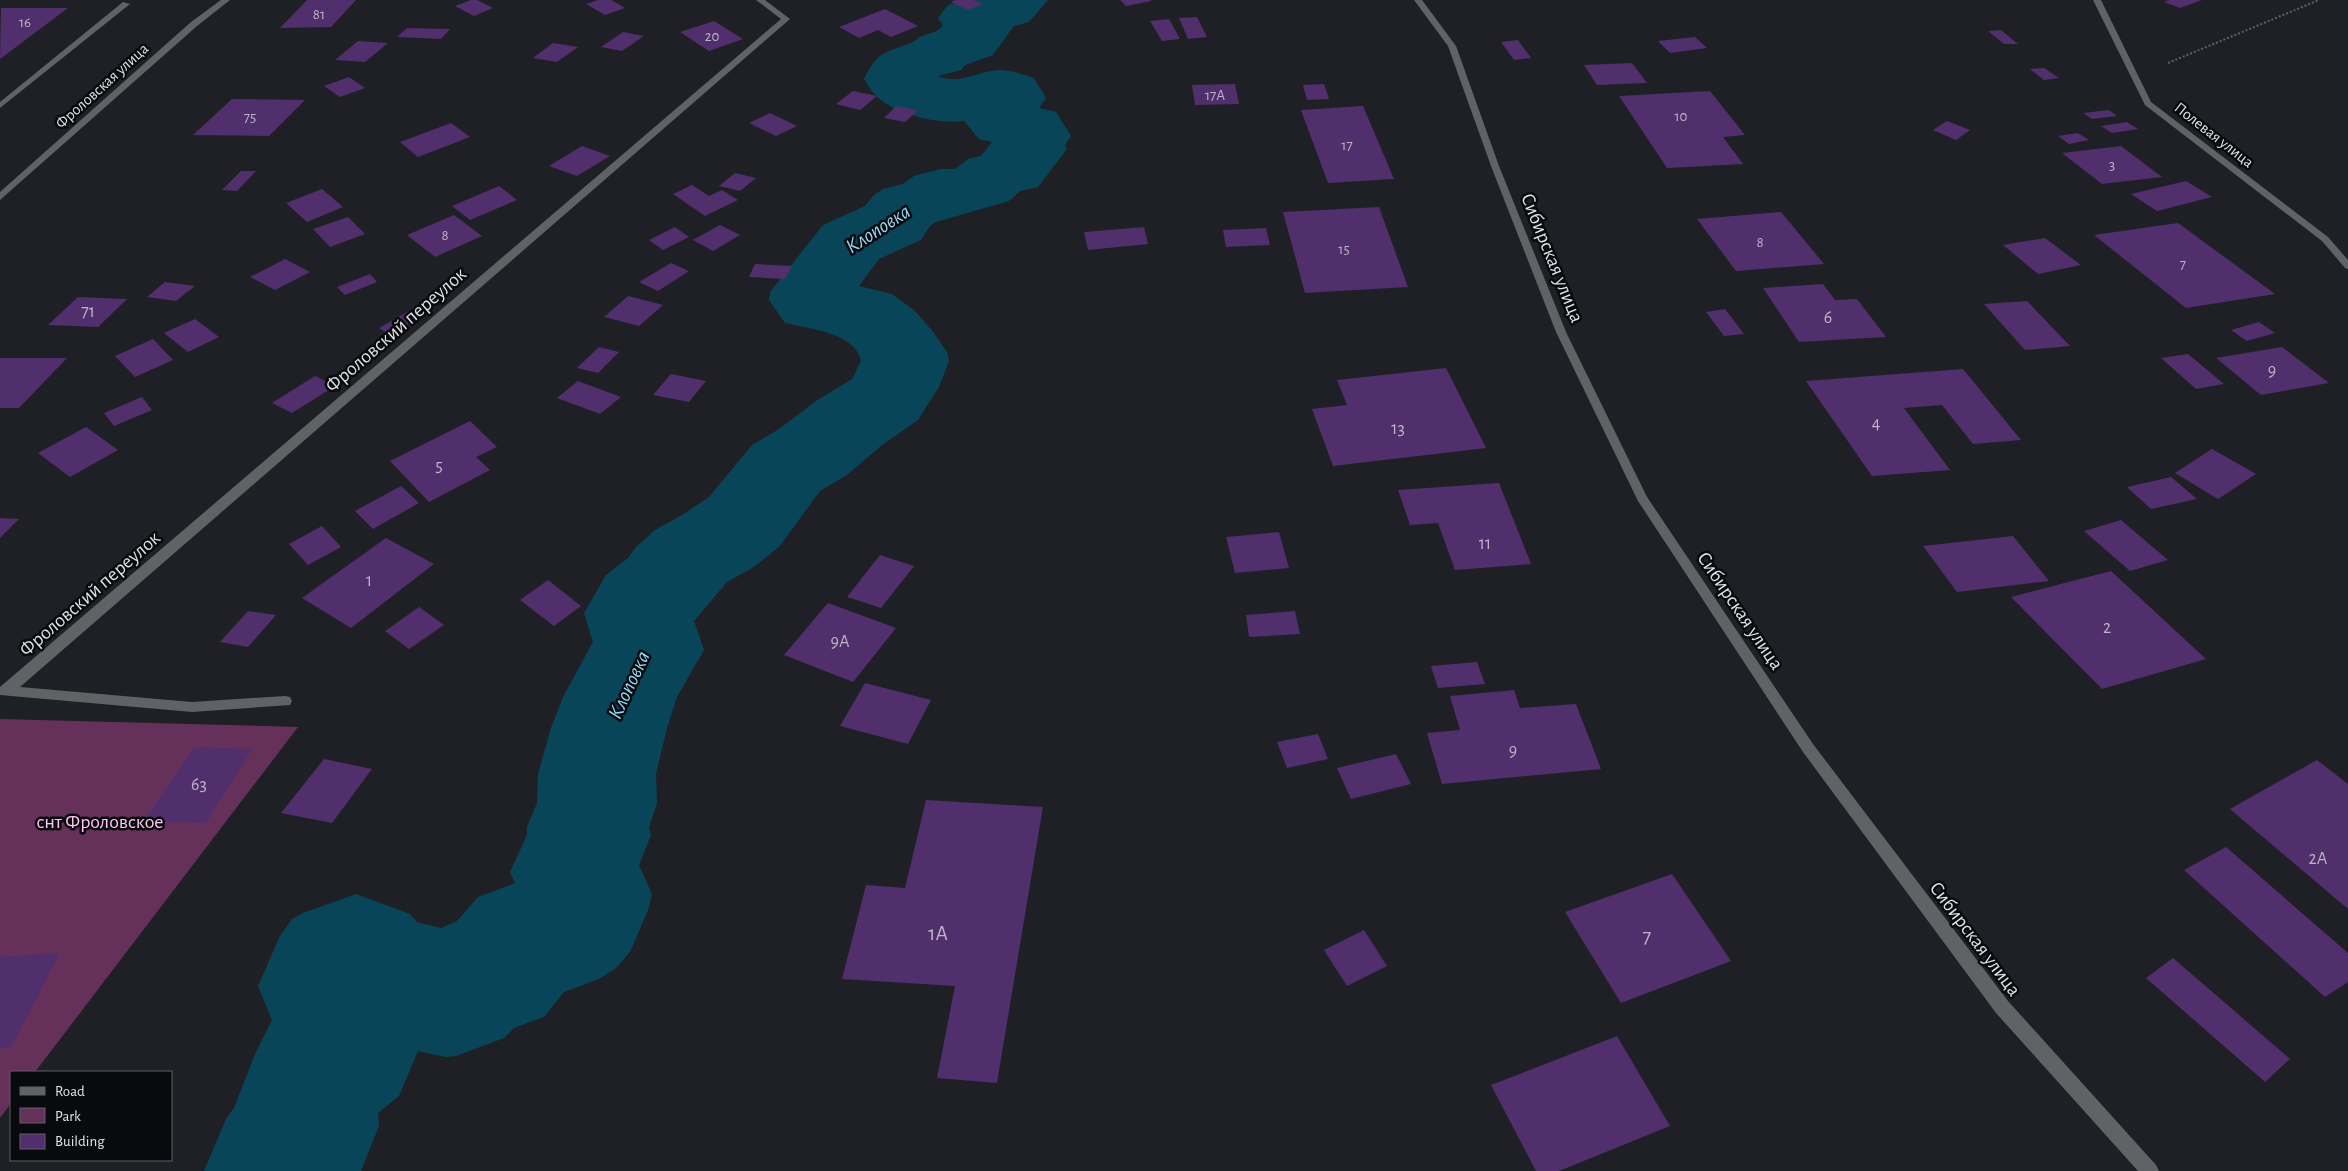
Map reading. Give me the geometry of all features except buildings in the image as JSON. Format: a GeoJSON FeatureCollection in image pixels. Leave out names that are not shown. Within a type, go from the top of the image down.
{"type":"FeatureCollection","features":[{"type":"Feature","properties":{"kind":"street","name":"Фроловская улица"},"geometry":{"type":"LineString","coordinates":[[0,197],[194,24],[226,0]]}},
{"type":"Feature","properties":{"kind":"street","name":"Фроловский переулок"},"geometry":{"type":"LineString","coordinates":[[3,691],[786,19],[760,0]]}},
{"type":"Feature","properties":{"kind":"street","name":"Сибирская улица"},"geometry":{"type":"LineString","coordinates":[[1418,0],[1452,46],[1495,166],[1561,332],[1642,498],[1808,748],[2002,1008],[2150,1171]]}},
{"type":"Feature","properties":{"kind":"street","name":"Полевая улица"},"geometry":{"type":"LineString","coordinates":[[2097,0],[2148,103],[2325,239],[2348,266]]}},
{"type":"Feature","properties":{"kind":"street"},"geometry":{"type":"LineString","coordinates":[[0,106],[126,4]]}},
{"type":"Feature","properties":{"kind":"street"},"geometry":{"type":"LineString","coordinates":[[3,691],[192,707],[285,701]]}},
{"type":"Feature","properties":{"kind":"path"},"geometry":{"type":"LineString","coordinates":[[2135,76],[2319,0]]}},
{"type":"Feature","properties":{"kind":"green space","name":"снт Фроловское"},"geometry":{"type":"Polygon","coordinates":[[[0,719],[298,727],[36,1071],[10,1071],[10,1104],[0,1118],[0,719]]]}},
{"type":"Feature","properties":{"kind":"waterway","name":"Клоповка"},"geometry":{"type":"LineString","coordinates":[[1017,0],[1007,9],[970,18],[972,21],[981,21],[983,25],[981,29],[969,35],[970,41],[941,51],[938,56],[914,63],[904,69],[898,79],[911,90],[928,97],[947,101],[965,100],[999,91],[1010,93],[1011,98],[996,116],[1004,124],[1031,127],[1035,136]]}},
{"type":"Feature","properties":{"kind":"waterway","name":"Клоповка"},"geometry":{"type":"LineString","coordinates":[[278,1171],[293,1151],[307,1126],[306,1105],[322,1069],[350,1048],[360,1027],[361,1007],[358,1001],[351,997],[330,994],[325,986],[339,963],[350,956],[356,956],[366,960],[378,976],[394,976],[404,988],[423,987],[445,993],[456,992],[472,979],[497,972],[524,940],[534,936],[553,936],[570,926],[584,910],[588,894],[573,872],[589,835],[588,827],[597,803],[597,774],[609,728],[620,697],[634,670],[649,650],[638,613],[644,603],[665,586],[673,574],[691,556],[718,541],[744,522],[786,468],[813,452],[849,423],[875,408],[886,399],[894,387],[905,361],[903,352],[885,330],[862,312],[815,305],[811,300],[812,292],[851,242],[893,223],[901,211],[910,205],[929,201],[941,192],[958,192],[982,185],[994,175],[1012,171],[1015,160],[1031,149]]}}]}
